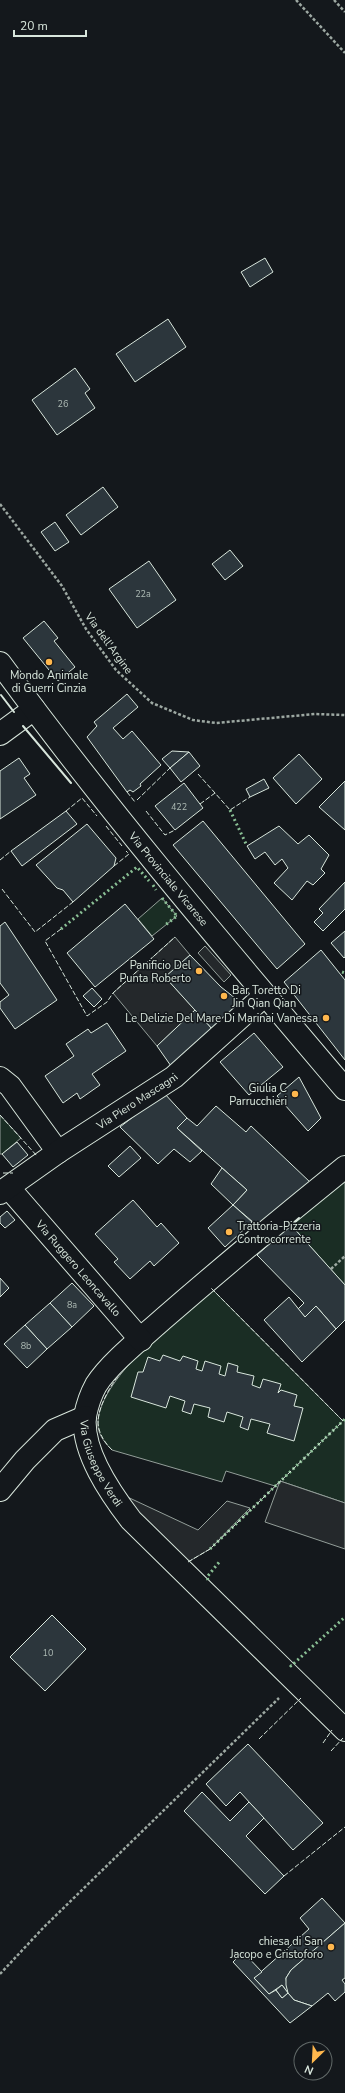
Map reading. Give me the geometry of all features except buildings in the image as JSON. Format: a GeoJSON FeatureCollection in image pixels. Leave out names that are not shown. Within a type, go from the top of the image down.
{"type":"FeatureCollection","features":[{"type":"Feature","properties":{"kind":"street","name":"Via Provinciale Vicarese"},"geometry":{"type":"LineString","coordinates":[[2,670],[264,996],[345,1089]]}},
{"type":"Feature","properties":{"kind":"street"},"geometry":{"type":"LineString","coordinates":[[0,734],[34,709]]}},
{"type":"Feature","properties":{"kind":"street","name":"Via Piero Mascagni"},"geometry":{"type":"LineString","coordinates":[[8,1193],[58,1152],[174,1077],[264,996]]}},
{"type":"Feature","properties":{"kind":"street"},"geometry":{"type":"LineString","coordinates":[[0,1078],[10,1086],[58,1152]]}},
{"type":"Feature","properties":{"kind":"street","name":"Via Giuseppe Verdi"},"geometry":{"type":"LineString","coordinates":[[345,1168],[286,1215],[141,1340],[96,1385],[85,1417],[88,1443],[98,1471],[116,1500],[131,1520],[194,1580],[345,1730]]}},
{"type":"Feature","properties":{"kind":"street","name":"Via Ruggero Leoncavallo"},"geometry":{"type":"LineString","coordinates":[[8,1193],[141,1340]]}},
{"type":"Feature","properties":{"kind":"street"},"geometry":{"type":"LineString","coordinates":[[0,1490],[25,1460],[55,1430],[85,1417]]}},
{"type":"Feature","properties":{"kind":"path"},"geometry":{"type":"LineString","coordinates":[[296,0],[345,53]]}},
{"type":"Feature","properties":{"kind":"path"},"geometry":{"type":"LineString","coordinates":[[334,0],[345,12]]}},
{"type":"Feature","properties":{"kind":"path","name":"Via dell'Argine"},"geometry":{"type":"LineString","coordinates":[[0,504],[62,586],[86,629],[116,670],[152,703],[193,720],[216,723],[315,714],[345,715]]}},
{"type":"Feature","properties":{"kind":"path"},"geometry":{"type":"LineString","coordinates":[[331,1269],[345,1256]]}},
{"type":"Feature","properties":{"kind":"path"},"geometry":{"type":"LineString","coordinates":[[0,1974],[44,1927],[295,1682]]}},
{"type":"Feature","properties":{"kind":"green space"},"geometry":{"type":"Polygon","coordinates":[[[162,898],[177,916],[152,936],[138,919],[162,898]]]}},
{"type":"Feature","properties":{"kind":"green space"},"geometry":{"type":"Polygon","coordinates":[[[0,1115],[21,1138],[2,1154],[0,1154],[0,1115]]]}},
{"type":"Feature","properties":{"kind":"green space"},"geometry":{"type":"Polygon","coordinates":[[[345,1181],[345,1285],[291,1225],[345,1181]]]}},
{"type":"Feature","properties":{"kind":"green space"},"geometry":{"type":"Polygon","coordinates":[[[211,1288],[343,1421],[345,1419],[345,1503],[280,1481],[275,1486],[226,1471],[222,1482],[112,1450],[103,1440],[98,1427],[100,1409],[110,1390],[124,1370],[141,1351],[211,1288]]]}},
{"type":"Feature","properties":{"kind":"shaded area"},"geometry":{"type":"Polygon","coordinates":[[[175,937],[190,955],[165,977],[195,1010],[157,1046],[113,993],[175,937]]]}},
{"type":"Feature","properties":{"kind":"shaded area"},"geometry":{"type":"Polygon","coordinates":[[[205,946],[231,975],[224,982],[198,953],[205,946]]]}},
{"type":"Feature","properties":{"kind":"shaded area"},"geometry":{"type":"Polygon","coordinates":[[[280,1481],[345,1503],[345,1549],[265,1522],[280,1481]]]}},
{"type":"Feature","properties":{"kind":"shaded area"},"geometry":{"type":"Polygon","coordinates":[[[121,1494],[198,1530],[227,1501],[250,1508],[210,1549],[188,1562],[140,1517],[121,1494]]]}},
{"type":"Feature","properties":{"kind":"hedge"},"geometry":{"type":"LineString","coordinates":[[230,810],[247,846]]}},
{"type":"Feature","properties":{"kind":"hedge"},"geometry":{"type":"LineString","coordinates":[[61,929],[137,867],[149,881]]}},
{"type":"Feature","properties":{"kind":"hedge"},"geometry":{"type":"LineString","coordinates":[[153,885],[156,890]]}},
{"type":"Feature","properties":{"kind":"hedge"},"geometry":{"type":"LineString","coordinates":[[162,898],[177,916],[164,926]]}},
{"type":"Feature","properties":{"kind":"hedge"},"geometry":{"type":"LineString","coordinates":[[210,1549],[345,1419]]}},
{"type":"Feature","properties":{"kind":"hedge"},"geometry":{"type":"LineString","coordinates":[[208,1580],[207,1577],[220,1561]]}},
{"type":"Feature","properties":{"kind":"hedge"},"geometry":{"type":"LineString","coordinates":[[290,1665],[291,1666],[345,1617]]}},
{"type":"Feature","properties":{"kind":"fence"},"geometry":{"type":"LineString","coordinates":[[137,800],[170,768]]}},
{"type":"Feature","properties":{"kind":"fence"},"geometry":{"type":"LineString","coordinates":[[198,774],[215,793]]}},
{"type":"Feature","properties":{"kind":"fence"},"geometry":{"type":"LineString","coordinates":[[127,792],[135,802]]}},
{"type":"Feature","properties":{"kind":"fence"},"geometry":{"type":"LineString","coordinates":[[200,804],[215,793],[230,810],[250,797]]}},
{"type":"Feature","properties":{"kind":"fence"},"geometry":{"type":"LineString","coordinates":[[66,811],[82,798],[97,816]]}},
{"type":"Feature","properties":{"kind":"fence"},"geometry":{"type":"LineString","coordinates":[[146,811],[165,835],[175,830]]}},
{"type":"Feature","properties":{"kind":"fence"},"geometry":{"type":"LineString","coordinates":[[106,826],[122,846]]}},
{"type":"Feature","properties":{"kind":"fence"},"geometry":{"type":"LineString","coordinates":[[0,860],[11,851]]}},
{"type":"Feature","properties":{"kind":"fence"},"geometry":{"type":"LineString","coordinates":[[114,866],[129,854],[126,851]]}},
{"type":"Feature","properties":{"kind":"fence"},"geometry":{"type":"LineString","coordinates":[[2,889],[35,932],[73,902]]}},
{"type":"Feature","properties":{"kind":"fence"},"geometry":{"type":"LineString","coordinates":[[61,929],[45,941],[87,1016],[107,1002],[113,993],[175,937]]}},
{"type":"Feature","properties":{"kind":"fence"},"geometry":{"type":"LineString","coordinates":[[0,1115],[37,1156]]}},
{"type":"Feature","properties":{"kind":"fence"},"geometry":{"type":"LineString","coordinates":[[3,1173],[13,1173]]}},
{"type":"Feature","properties":{"kind":"fence"},"geometry":{"type":"LineString","coordinates":[[188,1562],[210,1549],[343,1421],[211,1288]]}},
{"type":"Feature","properties":{"kind":"fence"},"geometry":{"type":"LineString","coordinates":[[112,1450],[102,1438],[98,1423],[104,1400],[111,1386],[119,1375]]}},
{"type":"Feature","properties":{"kind":"fence"},"geometry":{"type":"LineString","coordinates":[[259,1739],[301,1698]]}},
{"type":"Feature","properties":{"kind":"fence"},"geometry":{"type":"LineString","coordinates":[[323,1743],[332,1730]]}},
{"type":"Feature","properties":{"kind":"fence"},"geometry":{"type":"LineString","coordinates":[[331,1751],[343,1738]]}},
{"type":"Feature","properties":{"kind":"fence"},"geometry":{"type":"LineString","coordinates":[[284,1876],[345,1827]]}},
{"type":"Feature","properties":{"kind":"wall"},"geometry":{"type":"LineString","coordinates":[[1,695],[14,712]]}},
{"type":"Feature","properties":{"kind":"wall"},"geometry":{"type":"LineString","coordinates":[[23,726],[71,783]]}},
{"type":"Feature","properties":{"kind":"wall"},"geometry":{"type":"LineString","coordinates":[[291,1225],[299,1218]]}},
{"type":"Feature","properties":{"kind":"place","name":"Mondo Animale di Guerri Cinzia"},"geometry":{"type":"Point","coordinates":[49,662]}},
{"type":"Feature","properties":{"kind":"place","name":"Panificio Del Punta Roberto"},"geometry":{"type":"Point","coordinates":[199,971]}},
{"type":"Feature","properties":{"kind":"place","name":"Bar Toretto Di Jin Qian Qian"},"geometry":{"type":"Point","coordinates":[224,996]}},
{"type":"Feature","properties":{"kind":"place","name":"Le Delizie Del Mare Di Marinai Vanessa"},"geometry":{"type":"Point","coordinates":[326,1018]}},
{"type":"Feature","properties":{"kind":"place","name":"Giulia C Parrucchieri"},"geometry":{"type":"Point","coordinates":[295,1094]}},
{"type":"Feature","properties":{"kind":"place","name":"Trattoria-Pizzeria Controcorrente"},"geometry":{"type":"Point","coordinates":[229,1232]}},
{"type":"Feature","properties":{"kind":"place","name":"chiesa di San Jacopo e Cristoforo"},"geometry":{"type":"Point","coordinates":[331,1947]}}]}
